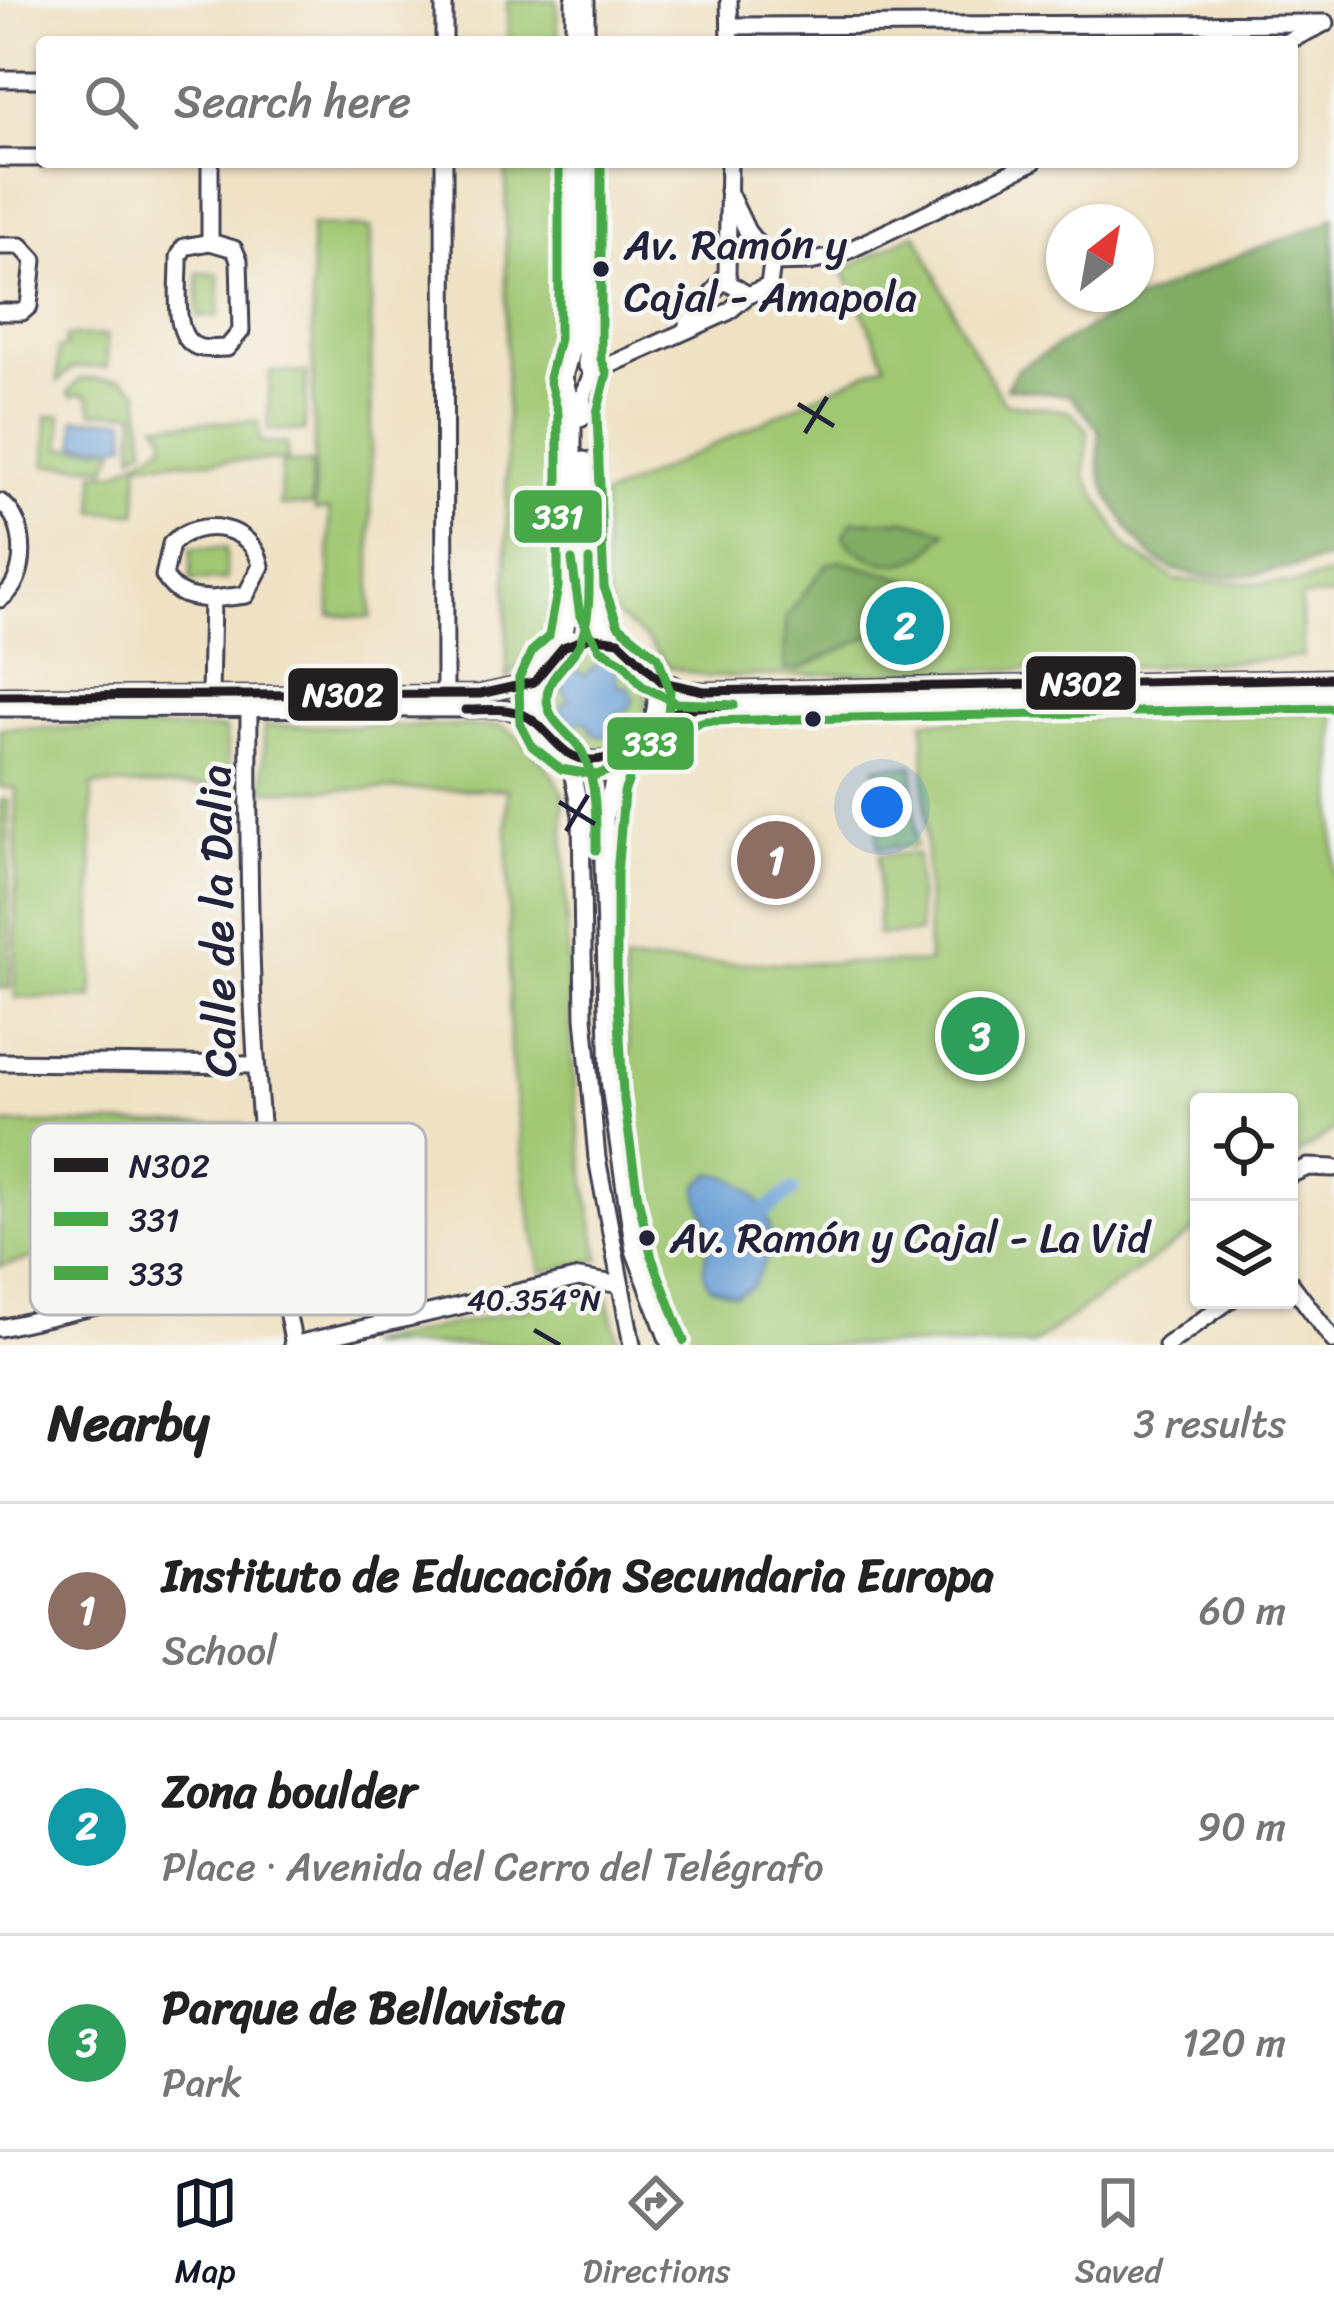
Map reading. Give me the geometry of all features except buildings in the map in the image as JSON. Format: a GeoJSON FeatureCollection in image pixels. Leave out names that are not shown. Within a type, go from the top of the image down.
{"type":"FeatureCollection","features":[{"type":"Feature","properties":{"kind":"street"},"geometry":{"type":"LineString","coordinates":[[444,0],[444,36]]}},
{"type":"Feature","properties":{"kind":"street"},"geometry":{"type":"LineString","coordinates":[[574,0],[574,36]]}},
{"type":"Feature","properties":{"kind":"street"},"geometry":{"type":"LineString","coordinates":[[586,0],[586,36]]}},
{"type":"Feature","properties":{"kind":"street"},"geometry":{"type":"LineString","coordinates":[[730,0],[730,34],[1330,21]]}},
{"type":"Feature","properties":{"kind":"street"},"geometry":{"type":"LineString","coordinates":[[1298,36],[1330,21]]}},
{"type":"Feature","properties":{"kind":"street"},"geometry":{"type":"LineString","coordinates":[[1275,22],[1285,36]]}},
{"type":"Feature","properties":{"kind":"street"},"geometry":{"type":"LineString","coordinates":[[0,79],[36,79]]}},
{"type":"Feature","properties":{"kind":"street"},"geometry":{"type":"LineString","coordinates":[[0,158],[36,158]]}},
{"type":"Feature","properties":{"kind":"street"},"geometry":{"type":"LineString","coordinates":[[210,168],[210,242]]}},
{"type":"Feature","properties":{"kind":"street"},"geometry":{"type":"LineString","coordinates":[[445,168],[445,694]]}},
{"type":"Feature","properties":{"kind":"street"},"geometry":{"type":"LineString","coordinates":[[563,644],[574,589],[573,411],[580,375],[574,341],[574,168]]}},
{"type":"Feature","properties":{"kind":"street"},"geometry":{"type":"LineString","coordinates":[[586,168],[580,375],[589,590],[594,611],[610,638]]}},
{"type":"Feature","properties":{"kind":"street"},"geometry":{"type":"LineString","coordinates":[[729,168],[730,284],[748,295]]}},
{"type":"Feature","properties":{"kind":"street"},"geometry":{"type":"LineString","coordinates":[[684,329],[728,268],[749,249],[768,258],[810,262],[837,256],[1021,168]]}},
{"type":"Feature","properties":{"kind":"street"},"geometry":{"type":"LineString","coordinates":[[580,375],[728,312],[748,295],[769,286],[768,258],[747,231],[728,191]]}},
{"type":"Feature","properties":{"kind":"street"},"geometry":{"type":"LineString","coordinates":[[210,242],[234,249],[239,260],[241,331],[226,348],[200,348],[188,342],[181,330],[179,257],[184,247],[210,242]]}},
{"type":"Feature","properties":{"kind":"street"},"geometry":{"type":"LineString","coordinates":[[0,246],[21,246],[34,260],[29,306],[22,312],[0,312]]}},
{"type":"Feature","properties":{"kind":"street"},"geometry":{"type":"LineString","coordinates":[[0,502],[11,509],[19,524],[20,571],[12,590],[0,599]]}},
{"type":"Feature","properties":{"kind":"street"},"geometry":{"type":"LineString","coordinates":[[233,529],[253,543],[258,553],[257,578],[246,595],[212,599],[189,598],[170,586],[164,576],[171,544],[188,530],[233,529]]}},
{"type":"Feature","properties":{"kind":"street"},"geometry":{"type":"LineString","coordinates":[[210,695],[212,599]]}},
{"type":"Feature","properties":{"kind":"street"},"geometry":{"type":"LineString","coordinates":[[594,636],[610,638],[634,651],[651,674],[656,691],[650,723],[643,736],[620,754],[596,760],[569,757],[544,736],[535,720],[534,682],[544,660],[563,644],[594,636]]}},
{"type":"Feature","properties":{"kind":"street"},"geometry":{"type":"LineString","coordinates":[[651,674],[683,689],[704,691],[1334,679]]}},
{"type":"Feature","properties":{"kind":"street"},"geometry":{"type":"LineString","coordinates":[[0,696],[480,694],[534,682]]}},
{"type":"Feature","properties":{"kind":"street"},"geometry":{"type":"LineString","coordinates":[[650,723],[703,706],[1334,693]]}},
{"type":"Feature","properties":{"kind":"street"},"geometry":{"type":"LineString","coordinates":[[0,708],[506,709],[535,720]]}},
{"type":"Feature","properties":{"kind":"street","name":"Calle de la Dalia"},"geometry":{"type":"LineString","coordinates":[[249,709],[255,1065],[260,1123]]}},
{"type":"Feature","properties":{"kind":"street"},"geometry":{"type":"LineString","coordinates":[[620,754],[605,816],[605,1015],[617,1156],[634,1250],[670,1345]]}},
{"type":"Feature","properties":{"kind":"street"},"geometry":{"type":"LineString","coordinates":[[569,757],[581,815],[589,1080],[597,1158],[632,1345]]}},
{"type":"Feature","properties":{"kind":"street"},"geometry":{"type":"LineString","coordinates":[[0,1061],[255,1065]]}},
{"type":"Feature","properties":{"kind":"street"},"geometry":{"type":"LineString","coordinates":[[1298,1171],[1334,1168]]}},
{"type":"Feature","properties":{"kind":"street"},"geometry":{"type":"LineString","coordinates":[[426,1314],[579,1278],[621,1289],[640,1283],[648,1288]]}},
{"type":"Feature","properties":{"kind":"street"},"geometry":{"type":"LineString","coordinates":[[1298,1293],[1334,1341]]}},
{"type":"Feature","properties":{"kind":"street"},"geometry":{"type":"LineString","coordinates":[[1167,1345],[1217,1309]]}},
{"type":"Feature","properties":{"kind":"street"},"geometry":{"type":"LineString","coordinates":[[0,1328],[57,1315]]}},
{"type":"Feature","properties":{"kind":"street","name":"Calle de la Dalia"},"geometry":{"type":"LineString","coordinates":[[288,1315],[294,1345]]}},
{"type":"Feature","properties":{"kind":"street"},"geometry":{"type":"LineString","coordinates":[[294,1345],[422,1315]]}},
{"type":"Feature","properties":{"kind":"green space"},"geometry":{"type":"Polygon","coordinates":[[[507,0],[557,0],[558,36],[508,36],[507,0]]]}},
{"type":"Feature","properties":{"kind":"green space"},"geometry":{"type":"Polygon","coordinates":[[[506,168],[555,168],[557,357],[551,374],[558,586],[548,627],[507,680],[506,168]]]}},
{"type":"Feature","properties":{"kind":"green space"},"geometry":{"type":"Polygon","coordinates":[[[1334,216],[1334,557],[1234,576],[1194,575],[1167,567],[1138,541],[1114,505],[1101,477],[1099,430],[1070,395],[1006,388],[1017,369],[1116,312],[1154,312],[1154,293],[1325,224],[1334,216]]]}},
{"type":"Feature","properties":{"kind":"green space"},"geometry":{"type":"Polygon","coordinates":[[[311,225],[371,228],[371,618],[330,615],[329,510],[315,511],[311,225]]]}},
{"type":"Feature","properties":{"kind":"green space"},"geometry":{"type":"Polygon","coordinates":[[[916,233],[962,330],[1004,403],[1070,411],[1088,430],[1085,476],[1127,548],[1176,580],[1295,584],[1334,574],[1334,596],[1301,597],[1303,657],[1141,667],[709,677],[669,667],[646,639],[614,614],[605,590],[602,498],[886,363],[843,270],[916,233]]]}},
{"type":"Feature","properties":{"kind":"green space"},"geometry":{"type":"Polygon","coordinates":[[[198,273],[219,274],[219,316],[198,317],[198,273]]]}},
{"type":"Feature","properties":{"kind":"green space"},"geometry":{"type":"Polygon","coordinates":[[[106,335],[107,367],[72,368],[58,382],[58,348],[66,347],[66,337],[106,335]]]}},
{"type":"Feature","properties":{"kind":"green space"},"geometry":{"type":"Polygon","coordinates":[[[270,372],[307,373],[304,431],[268,430],[270,372]]]}},
{"type":"Feature","properties":{"kind":"green space"},"geometry":{"type":"Polygon","coordinates":[[[80,379],[122,379],[139,391],[145,447],[133,454],[135,412],[92,412],[89,397],[68,393],[80,379]]]}},
{"type":"Feature","properties":{"kind":"green space"},"geometry":{"type":"Polygon","coordinates":[[[61,415],[62,448],[117,448],[107,466],[46,465],[47,416],[61,415]]]}},
{"type":"Feature","properties":{"kind":"green space"},"geometry":{"type":"Polygon","coordinates":[[[258,421],[260,443],[286,443],[288,460],[142,462],[164,444],[164,433],[157,424],[258,421]]]}},
{"type":"Feature","properties":{"kind":"green space"},"geometry":{"type":"Polygon","coordinates":[[[139,459],[137,513],[95,512],[95,472],[117,472],[139,459]]]}},
{"type":"Feature","properties":{"kind":"green space"},"geometry":{"type":"Polygon","coordinates":[[[282,463],[311,463],[312,505],[280,506],[282,463]]]}},
{"type":"Feature","properties":{"kind":"green space"},"geometry":{"type":"Polygon","coordinates":[[[906,520],[947,531],[925,554],[903,563],[870,557],[843,537],[853,521],[906,520]]]}},
{"type":"Feature","properties":{"kind":"green space"},"geometry":{"type":"Polygon","coordinates":[[[191,548],[226,548],[226,580],[191,580],[191,548]]]}},
{"type":"Feature","properties":{"kind":"green space"},"geometry":{"type":"Polygon","coordinates":[[[840,561],[914,581],[872,635],[800,669],[784,670],[786,617],[827,564],[840,561]]]}},
{"type":"Feature","properties":{"kind":"green space"},"geometry":{"type":"Polygon","coordinates":[[[593,647],[613,651],[630,663],[642,680],[646,700],[642,720],[630,737],[613,749],[593,753],[573,749],[556,737],[544,720],[540,700],[544,680],[556,663],[573,651],[593,647]]]}},
{"type":"Feature","properties":{"kind":"green space"},"geometry":{"type":"Polygon","coordinates":[[[1334,713],[1334,1130],[1298,1155],[1298,1093],[1190,1093],[1190,1233],[1032,1345],[683,1345],[658,1251],[641,1156],[624,963],[928,963],[924,721],[1334,713]]]}},
{"type":"Feature","properties":{"kind":"green space"},"geometry":{"type":"Polygon","coordinates":[[[264,726],[501,726],[527,746],[559,785],[575,1085],[600,1259],[541,1272],[510,1051],[507,789],[264,790],[264,726]]]}},
{"type":"Feature","properties":{"kind":"green space"},"geometry":{"type":"Polygon","coordinates":[[[0,728],[225,729],[231,786],[92,785],[93,998],[15,998],[16,788],[0,787],[0,728]]]}},
{"type":"Feature","properties":{"kind":"green space"},"geometry":{"type":"Polygon","coordinates":[[[876,766],[913,766],[916,846],[878,848],[876,766]]]}},
{"type":"Feature","properties":{"kind":"green space"},"geometry":{"type":"Polygon","coordinates":[[[0,800],[8,800],[10,988],[0,988],[0,800]]]}},
{"type":"Feature","properties":{"kind":"green space"},"geometry":{"type":"Polygon","coordinates":[[[917,854],[919,933],[878,935],[879,855],[917,854]]]}},
{"type":"Feature","properties":{"kind":"green space"},"geometry":{"type":"Polygon","coordinates":[[[0,1124],[30,1124],[30,1259],[0,1266],[0,1124]]]}},
{"type":"Feature","properties":{"kind":"green space"},"geometry":{"type":"Polygon","coordinates":[[[599,1292],[607,1297],[620,1345],[362,1345],[599,1292]]]}},
{"type":"Feature","properties":{"kind":"water"},"geometry":{"type":"Polygon","coordinates":[[[75,419],[126,419],[127,444],[76,445],[75,419]]]}},
{"type":"Feature","properties":{"kind":"water"},"geometry":{"type":"Polygon","coordinates":[[[602,661],[614,666],[618,686],[628,687],[634,699],[628,710],[615,713],[612,731],[603,737],[593,734],[582,720],[572,727],[558,716],[569,700],[560,682],[565,672],[573,669],[585,675],[602,661]]]}},
{"type":"Feature","properties":{"kind":"water"},"geometry":{"type":"Polygon","coordinates":[[[711,1174],[744,1186],[761,1205],[770,1228],[769,1252],[753,1286],[735,1295],[710,1286],[704,1273],[710,1236],[698,1185],[711,1174]]]}},
{"type":"Feature","properties":{"kind":"waterway"},"geometry":{"type":"LineString","coordinates":[[763,1212],[792,1191]]}},
{"type":"Feature","properties":{"kind":"transit line","name":"331"},"geometry":{"type":"LineString","coordinates":[[559,168],[559,339],[549,378],[558,413],[558,587],[549,636],[532,651],[519,678],[520,723],[532,746],[561,769],[596,775],[640,760],[660,735],[705,721],[1334,708]]}},
{"type":"Feature","properties":{"kind":"transit line","name":"333"},"geometry":{"type":"LineString","coordinates":[[601,168],[601,359],[607,373],[597,413],[604,587],[618,625],[658,657],[670,692],[667,724],[635,761],[624,793],[617,874],[623,1093],[652,1258],[684,1341]]}},
{"type":"Feature","properties":{"kind":"transit line","name":"331"},"geometry":{"type":"LineString","coordinates":[[572,560],[580,616],[600,649],[624,663],[642,686],[677,703],[734,705]]}},
{"type":"Feature","properties":{"kind":"transit line","name":"333"},"geometry":{"type":"LineString","coordinates":[[589,560],[584,633],[551,682],[547,697],[551,715],[581,750],[589,769],[596,850]]}},
{"type":"Feature","properties":{"kind":"transit line","name":"N302"},"geometry":{"type":"LineString","coordinates":[[0,696],[480,694],[534,682],[563,647],[590,637],[619,641],[662,682],[704,691],[1334,678]]}},
{"type":"Feature","properties":{"kind":"transit line","name":"N302"},"geometry":{"type":"LineString","coordinates":[[465,710],[522,714],[562,749],[591,760],[613,755],[671,714],[728,705]]}},
{"type":"Feature","properties":{"kind":"place","name":"Av. Ramón y Cajal - Amapola"},"geometry":{"type":"Point","coordinates":[601,269]}},
{"type":"Feature","properties":{"kind":"place","name":"Zona boulder"},"geometry":{"type":"Point","coordinates":[905,626]}},
{"type":"Feature","properties":{"kind":"place","name":"Instituto de Educación Secundaria Europa"},"geometry":{"type":"Point","coordinates":[776,860]}},
{"type":"Feature","properties":{"kind":"place","name":"Parque de Bellavista"},"geometry":{"type":"Point","coordinates":[980,1036]}},
{"type":"Feature","properties":{"kind":"place","name":"Av. Ramón y Cajal - La Vid"},"geometry":{"type":"Point","coordinates":[647,1238]}}]}
